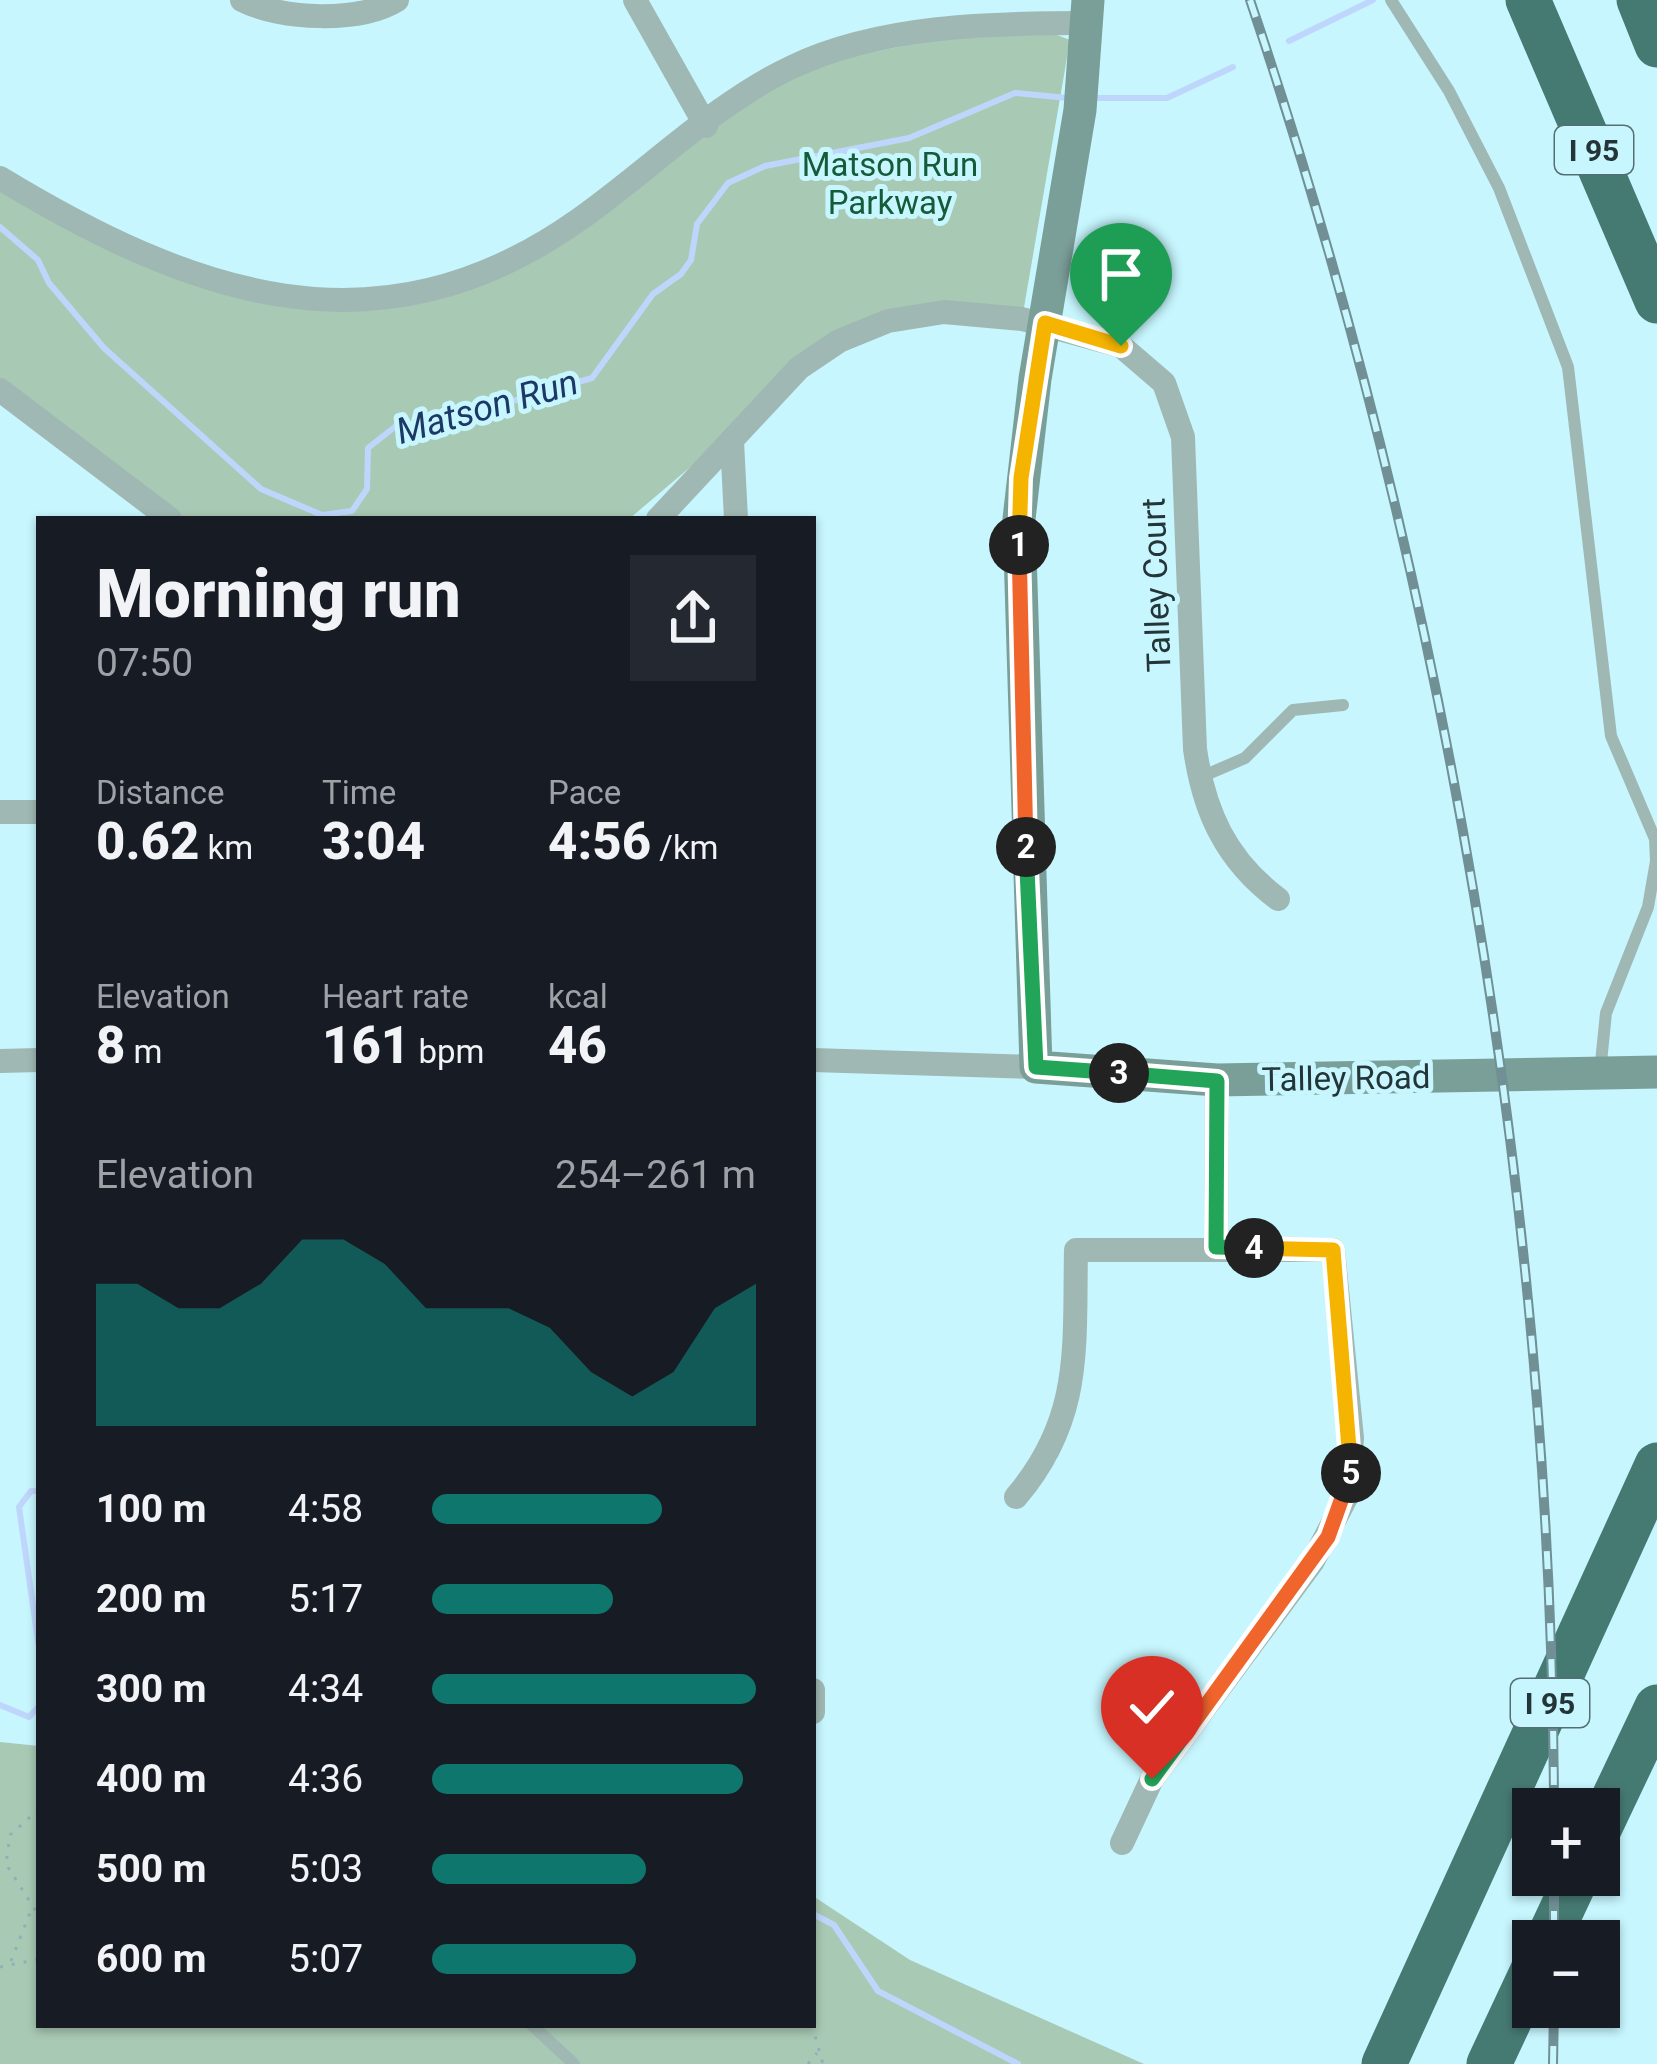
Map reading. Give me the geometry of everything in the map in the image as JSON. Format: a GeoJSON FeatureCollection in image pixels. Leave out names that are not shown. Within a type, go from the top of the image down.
{"type":"FeatureCollection","features":[{"type":"Feature","properties":{"kind":"highway","name":"I 95"},"geometry":{"type":"LineString","coordinates":[[1528,0],[1657,301]]}},
{"type":"Feature","properties":{"kind":"highway"},"geometry":{"type":"LineString","coordinates":[[1639,0],[1657,45]]}},
{"type":"Feature","properties":{"kind":"highway","name":"I 95"},"geometry":{"type":"LineString","coordinates":[[1384,2064],[1657,1465]]}},
{"type":"Feature","properties":{"kind":"highway"},"geometry":{"type":"LineString","coordinates":[[1618,1788],[1657,1708]]}},
{"type":"Feature","properties":{"kind":"highway"},"geometry":{"type":"LineString","coordinates":[[1489,2064],[1512,2015]]}},
{"type":"Feature","properties":{"kind":"street"},"geometry":{"type":"LineString","coordinates":[[242,0],[258,8],[377,13],[397,0]]}},
{"type":"Feature","properties":{"kind":"street"},"geometry":{"type":"LineString","coordinates":[[634,0],[706,126]]}},
{"type":"Feature","properties":{"kind":"street"},"geometry":{"type":"LineString","coordinates":[[0,178],[124,249],[206,281],[292,298],[380,298],[489,270],[574,223],[792,67],[841,50],[946,29],[1088,12],[1081,96],[1021,478],[1018,560],[1036,1067],[816,1060]]}},
{"type":"Feature","properties":{"kind":"street","name":"Talley Court"},"geometry":{"type":"LineString","coordinates":[[661,516],[800,368],[876,326],[944,312],[1045,323],[1102,338],[1136,356],[1164,382],[1179,416],[1199,778],[1223,841],[1278,898]]}},
{"type":"Feature","properties":{"kind":"street"},"geometry":{"type":"LineString","coordinates":[[0,390],[166,516]]}},
{"type":"Feature","properties":{"kind":"street"},"geometry":{"type":"LineString","coordinates":[[732,441],[736,516]]}},
{"type":"Feature","properties":{"kind":"street"},"geometry":{"type":"LineString","coordinates":[[0,812],[36,812]]}},
{"type":"Feature","properties":{"kind":"street"},"geometry":{"type":"LineString","coordinates":[[0,1061],[36,1060]]}},
{"type":"Feature","properties":{"kind":"street","name":"Talley Road"},"geometry":{"type":"LineString","coordinates":[[1036,1067],[1217,1081],[1657,1072]]}},
{"type":"Feature","properties":{"kind":"street"},"geometry":{"type":"LineString","coordinates":[[1216,1247],[1217,1081]]}},
{"type":"Feature","properties":{"kind":"street"},"geometry":{"type":"LineString","coordinates":[[1016,1497],[1048,1454],[1069,1405],[1076,1250],[1333,1250],[1352,1466],[1328,1537],[1152,1779],[1122,1843]]}},
{"type":"Feature","properties":{"kind":"lane"},"geometry":{"type":"LineString","coordinates":[[1392,3],[1449,91],[1499,188],[1568,367],[1611,736],[1655,839],[1656,861],[1648,907],[1606,1013],[1600,1073]]}},
{"type":"Feature","properties":{"kind":"lane"},"geometry":{"type":"LineString","coordinates":[[1199,778],[1245,758],[1294,710],[1343,705]]}},
{"type":"Feature","properties":{"kind":"lane"},"geometry":{"type":"LineString","coordinates":[[535,2028],[574,2064]]}},
{"type":"Feature","properties":{"kind":"path"},"geometry":{"type":"LineString","coordinates":[[36,1812],[10,1835],[6,1864],[36,1914]]}},
{"type":"Feature","properties":{"kind":"path"},"geometry":{"type":"LineString","coordinates":[[11,1961],[31,1910]]}},
{"type":"Feature","properties":{"kind":"path"},"geometry":{"type":"LineString","coordinates":[[0,1966],[36,1959]]}},
{"type":"Feature","properties":{"kind":"path"},"geometry":{"type":"LineString","coordinates":[[813,2028],[823,2064]]}},
{"type":"Feature","properties":{"kind":"path"},"geometry":{"type":"LineString","coordinates":[[808,2064],[818,2052]]}},
{"type":"Feature","properties":{"kind":"green space","name":"Matson Run Parkway"},"geometry":{"type":"Polygon","coordinates":[[[1026,23],[1070,40],[1022,319],[944,312],[839,341],[633,516],[168,516],[0,390],[0,178],[164,267],[330,300],[489,270],[792,67],[1026,23]]]}},
{"type":"Feature","properties":{"kind":"green space"},"geometry":{"type":"Polygon","coordinates":[[[0,1742],[36,1746],[36,2028],[816,2028],[816,1898],[910,1960],[1144,2064],[0,2064],[0,1742]]]}},
{"type":"Feature","properties":{"kind":"waterway","name":"Matson Run"},"geometry":{"type":"LineString","coordinates":[[1289,41],[1373,0]]}},
{"type":"Feature","properties":{"kind":"waterway","name":"Matson Run"},"geometry":{"type":"LineString","coordinates":[[1094,98],[1167,98],[1233,67]]}},
{"type":"Feature","properties":{"kind":"waterway","name":"Matson Run"},"geometry":{"type":"LineString","coordinates":[[0,227],[38,260],[49,283],[104,348],[261,489],[322,515],[352,511],[367,489],[368,448],[396,426],[433,424],[592,378],[653,294],[681,274],[691,260],[697,224],[728,183],[765,166],[909,138],[1015,93],[1068,98]]}},
{"type":"Feature","properties":{"kind":"waterway"},"geometry":{"type":"LineString","coordinates":[[36,1491],[19,1507],[36,1627]]}},
{"type":"Feature","properties":{"kind":"waterway"},"geometry":{"type":"LineString","coordinates":[[0,1705],[29,1717],[36,1709]]}},
{"type":"Feature","properties":{"kind":"waterway"},"geometry":{"type":"LineString","coordinates":[[816,1916],[834,1925],[878,1991],[1018,2064]]}},
{"type":"Feature","properties":{"kind":"railway"},"geometry":{"type":"LineString","coordinates":[[1250,0],[1318,217],[1379,438],[1430,664],[1474,892],[1508,1122],[1533,1353],[1548,1582],[1553,1788]]}},
{"type":"Feature","properties":{"kind":"railway"},"geometry":{"type":"LineString","coordinates":[[1554,1896],[1554,1920]]}},
{"type":"Feature","properties":{"kind":"railway"},"geometry":{"type":"LineString","coordinates":[[1553,2064],[1554,2028]]}},
{"type":"Feature","properties":{"kind":"route"},"geometry":{"type":"LineString","coordinates":[[1121,346],[1045,323],[1021,478],[1019,654],[1036,1067],[1217,1081],[1216,1247],[1333,1250],[1352,1438],[1348,1493],[1328,1537],[1152,1779]]}}]}
